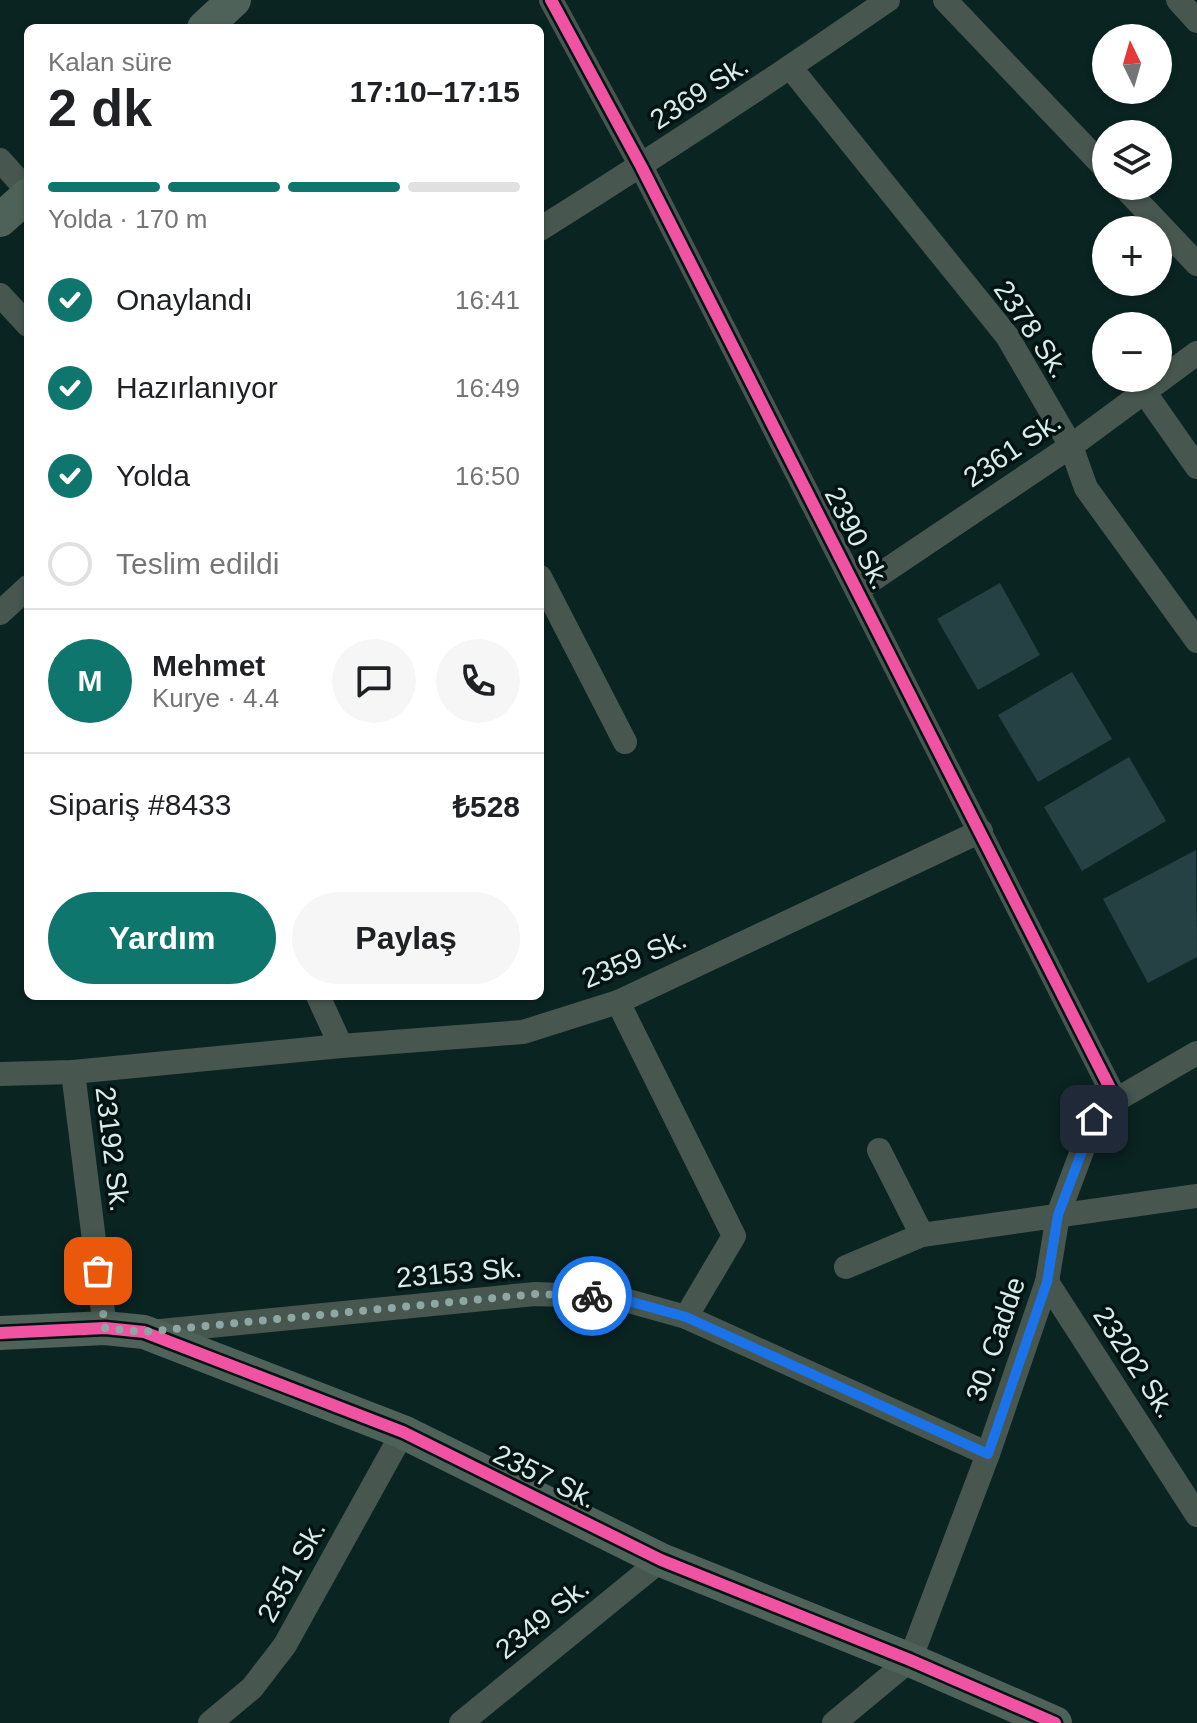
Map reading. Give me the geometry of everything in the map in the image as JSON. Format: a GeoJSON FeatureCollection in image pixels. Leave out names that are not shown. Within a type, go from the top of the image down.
{"type":"FeatureCollection","features":[{"type":"Feature","properties":{"kind":"street"},"geometry":{"type":"LineString","coordinates":[[208,24],[234,0]]}},
{"type":"Feature","properties":{"kind":"street","name":"2390 Sk."},"geometry":{"type":"LineString","coordinates":[[551,0],[641,166],[1116,1100]]}},
{"type":"Feature","properties":{"kind":"street","name":"2369 Sk."},"geometry":{"type":"LineString","coordinates":[[544,227],[641,166],[888,0]]}},
{"type":"Feature","properties":{"kind":"street"},"geometry":{"type":"LineString","coordinates":[[945,0],[1092,154]]}},
{"type":"Feature","properties":{"kind":"street"},"geometry":{"type":"LineString","coordinates":[[1178,0],[1197,21]]}},
{"type":"Feature","properties":{"kind":"street","name":"2378 Sk."},"geometry":{"type":"LineString","coordinates":[[790,67],[1007,336],[1071,446],[1086,488],[1197,641]]}},
{"type":"Feature","properties":{"kind":"street"},"geometry":{"type":"LineString","coordinates":[[0,160],[24,188]]}},
{"type":"Feature","properties":{"kind":"street"},"geometry":{"type":"LineString","coordinates":[[0,220],[24,197]]}},
{"type":"Feature","properties":{"kind":"street"},"geometry":{"type":"LineString","coordinates":[[1136,200],[1197,264]]}},
{"type":"Feature","properties":{"kind":"street"},"geometry":{"type":"LineString","coordinates":[[0,295],[24,321]]}},
{"type":"Feature","properties":{"kind":"street","name":"2361 Sk."},"geometry":{"type":"LineString","coordinates":[[857,590],[1071,446],[1197,353]]}},
{"type":"Feature","properties":{"kind":"street"},"geometry":{"type":"LineString","coordinates":[[1145,393],[1197,467]]}},
{"type":"Feature","properties":{"kind":"street"},"geometry":{"type":"LineString","coordinates":[[544,585],[625,742]]}},
{"type":"Feature","properties":{"kind":"street"},"geometry":{"type":"LineString","coordinates":[[0,613],[24,591]]}},
{"type":"Feature","properties":{"kind":"street","name":"2359 Sk."},"geometry":{"type":"LineString","coordinates":[[0,1074],[73,1072],[523,1032],[618,1002],[981,831]]}},
{"type":"Feature","properties":{"kind":"street"},"geometry":{"type":"LineString","coordinates":[[320,1000],[341,1046]]}},
{"type":"Feature","properties":{"kind":"street"},"geometry":{"type":"LineString","coordinates":[[618,1002],[734,1236],[686,1317]]}},
{"type":"Feature","properties":{"kind":"street"},"geometry":{"type":"LineString","coordinates":[[1058,1215],[1094,1119],[1116,1100],[1197,1053]]}},
{"type":"Feature","properties":{"kind":"street","name":"23192 Sk."},"geometry":{"type":"LineString","coordinates":[[73,1072],[105,1328]]}},
{"type":"Feature","properties":{"kind":"street"},"geometry":{"type":"LineString","coordinates":[[879,1150],[922,1235]]}},
{"type":"Feature","properties":{"kind":"street"},"geometry":{"type":"LineString","coordinates":[[846,1267],[922,1235],[1197,1196]]}},
{"type":"Feature","properties":{"kind":"street","name":"30. Cadde"},"geometry":{"type":"LineString","coordinates":[[910,1660],[988,1454],[1047,1282],[1058,1215]]}},
{"type":"Feature","properties":{"kind":"street","name":"23202 Sk."},"geometry":{"type":"LineString","coordinates":[[1047,1282],[1197,1515]]}},
{"type":"Feature","properties":{"kind":"street","name":"23153 Sk."},"geometry":{"type":"LineString","coordinates":[[144,1332],[535,1294],[614,1297],[686,1317],[988,1454]]}},
{"type":"Feature","properties":{"kind":"street","name":"2357 Sk."},"geometry":{"type":"LineString","coordinates":[[0,1333],[105,1328],[144,1332],[403,1432],[661,1560],[910,1660],[1055,1723]]}},
{"type":"Feature","properties":{"kind":"street","name":"2351 Sk."},"geometry":{"type":"LineString","coordinates":[[210,1723],[252,1688],[285,1645],[403,1432]]}},
{"type":"Feature","properties":{"kind":"street","name":"2349 Sk."},"geometry":{"type":"LineString","coordinates":[[461,1723],[661,1560]]}},
{"type":"Feature","properties":{"kind":"street"},"geometry":{"type":"LineString","coordinates":[[834,1723],[910,1660]]}},
{"type":"Feature","properties":{"kind":"building"},"geometry":{"type":"Polygon","coordinates":[[[1000,583],[1040,655],[978,690],[937,619],[1000,583]]]}},
{"type":"Feature","properties":{"kind":"building"},"geometry":{"type":"Polygon","coordinates":[[[1072,672],[1112,739],[1038,782],[998,715],[1072,672]]]}},
{"type":"Feature","properties":{"kind":"building"},"geometry":{"type":"Polygon","coordinates":[[[1129,757],[1166,821],[1082,871],[1044,807],[1129,757]]]}},
{"type":"Feature","properties":{"kind":"building"},"geometry":{"type":"Polygon","coordinates":[[[1196,850],[1197,957],[1148,983],[1103,899],[1196,850]]]}},
{"type":"Feature","properties":{"kind":"cycle path"},"geometry":{"type":"LineString","coordinates":[[551,0],[641,166],[1116,1100]]}},
{"type":"Feature","properties":{"kind":"cycle path"},"geometry":{"type":"LineString","coordinates":[[0,1333],[105,1328],[144,1332],[403,1432],[661,1560],[910,1660],[1055,1723]]}},
{"type":"Feature","properties":{"kind":"way so far"},"geometry":{"type":"LineString","coordinates":[[98,1271],[105,1328],[144,1332],[535,1294],[592,1296]]}},
{"type":"Feature","properties":{"kind":"route"},"geometry":{"type":"LineString","coordinates":[[592,1296],[614,1297],[686,1317],[988,1454],[1047,1282],[1058,1215],[1094,1119]]}}]}
